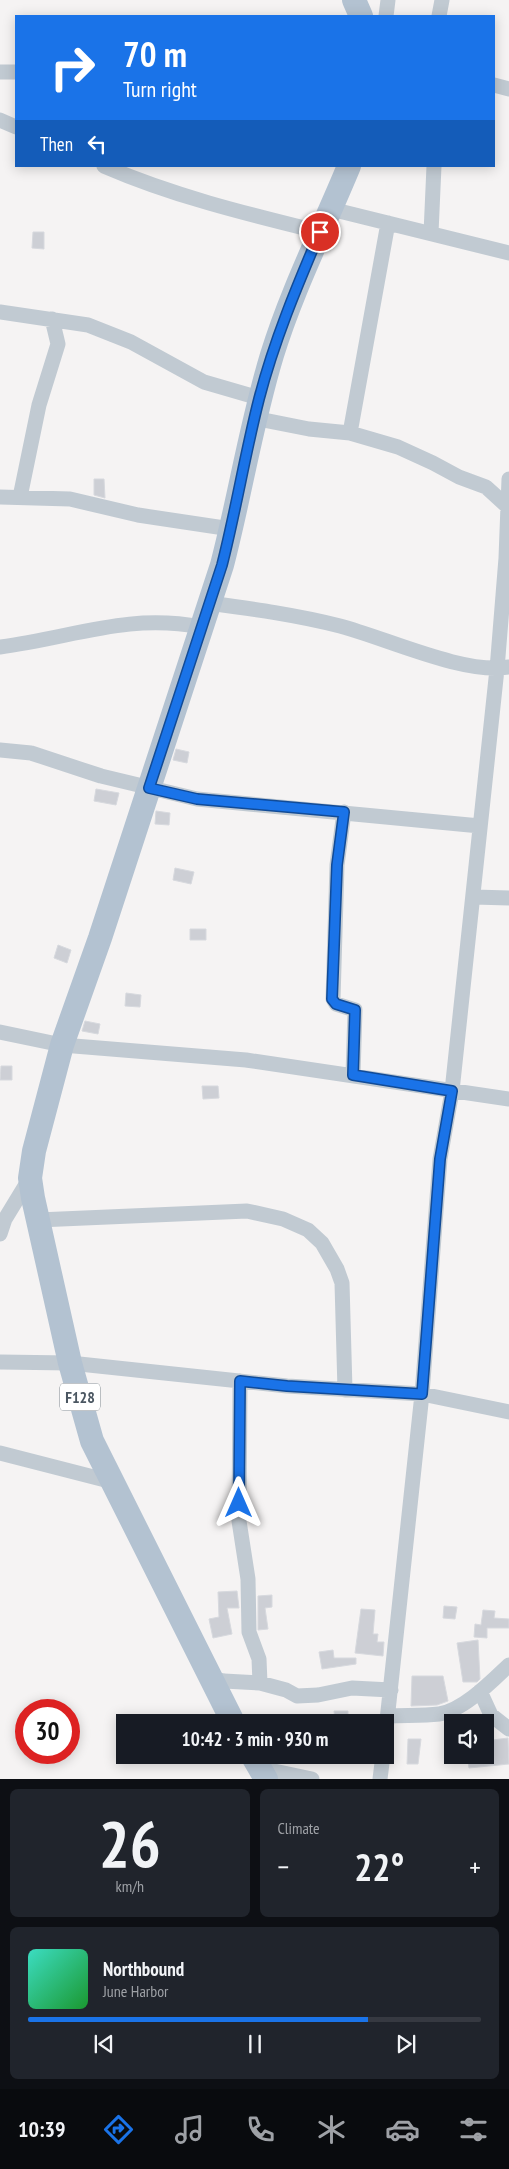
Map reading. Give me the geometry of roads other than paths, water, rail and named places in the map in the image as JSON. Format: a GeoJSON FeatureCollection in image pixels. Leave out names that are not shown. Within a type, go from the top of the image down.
{"type":"FeatureCollection","features":[{"type":"Feature","properties":{"kind":"main road","name":"F128"},"geometry":{"type":"LineString","coordinates":[[229,1714],[92,1441],[70,1363],[30,1178],[34,1151],[62,1045],[100,938],[209,602],[231,528],[257,408],[272,353],[295,291],[349,167]]}},
{"type":"Feature","properties":{"kind":"street"},"geometry":{"type":"LineString","coordinates":[[386,15],[388,0]]}},
{"type":"Feature","properties":{"kind":"street"},"geometry":{"type":"LineString","coordinates":[[439,15],[442,0]]}},
{"type":"Feature","properties":{"kind":"street"},"geometry":{"type":"LineString","coordinates":[[0,72],[15,72]]}},
{"type":"Feature","properties":{"kind":"street"},"geometry":{"type":"LineString","coordinates":[[495,85],[509,89]]}},
{"type":"Feature","properties":{"kind":"street"},"geometry":{"type":"LineString","coordinates":[[0,120],[15,127]]}},
{"type":"Feature","properties":{"kind":"street"},"geometry":{"type":"LineString","coordinates":[[106,167],[158,188],[320,232]]}},
{"type":"Feature","properties":{"kind":"street"},"geometry":{"type":"LineString","coordinates":[[430,233],[434,167]]}},
{"type":"Feature","properties":{"kind":"street"},"geometry":{"type":"LineString","coordinates":[[332,209],[509,253]]}},
{"type":"Feature","properties":{"kind":"street"},"geometry":{"type":"LineString","coordinates":[[350,433],[388,222]]}},
{"type":"Feature","properties":{"kind":"street"},"geometry":{"type":"LineString","coordinates":[[0,312],[88,325],[131,342],[204,382],[257,408],[309,429],[350,433],[398,447],[458,477],[486,486],[508,508]]}},
{"type":"Feature","properties":{"kind":"street"},"geometry":{"type":"LineString","coordinates":[[20,497],[39,405],[58,344],[52,319]]}},
{"type":"Feature","properties":{"kind":"street"},"geometry":{"type":"LineString","coordinates":[[388,1714],[422,1394],[440,1159],[452,1091],[480,826],[503,668],[509,479]]}},
{"type":"Feature","properties":{"kind":"street"},"geometry":{"type":"LineString","coordinates":[[0,497],[70,499],[138,515],[231,528]]}},
{"type":"Feature","properties":{"kind":"street"},"geometry":{"type":"LineString","coordinates":[[209,602],[341,626],[465,665],[503,668]]}},
{"type":"Feature","properties":{"kind":"street"},"geometry":{"type":"LineString","coordinates":[[0,647],[74,632],[141,622],[175,622],[201,627]]}},
{"type":"Feature","properties":{"kind":"street"},"geometry":{"type":"LineString","coordinates":[[0,750],[31,753],[101,776],[197,799],[480,826]]}},
{"type":"Feature","properties":{"kind":"street"},"geometry":{"type":"LineString","coordinates":[[344,812],[337,865],[332,999],[336,1004],[355,1010],[353,1075]]}},
{"type":"Feature","properties":{"kind":"street"},"geometry":{"type":"LineString","coordinates":[[474,897],[509,898]]}},
{"type":"Feature","properties":{"kind":"street"},"geometry":{"type":"LineString","coordinates":[[0,1032],[62,1045],[246,1060],[509,1099]]}},
{"type":"Feature","properties":{"kind":"street"},"geometry":{"type":"LineString","coordinates":[[0,1234],[6,1219],[30,1178]]}},
{"type":"Feature","properties":{"kind":"street"},"geometry":{"type":"LineString","coordinates":[[38,1220],[247,1211],[283,1219],[308,1230],[322,1243],[337,1269],[342,1283],[345,1390]]}},
{"type":"Feature","properties":{"kind":"street"},"geometry":{"type":"LineString","coordinates":[[0,1362],[70,1363],[287,1386],[422,1394],[509,1412]]}},
{"type":"Feature","properties":{"kind":"street"},"geometry":{"type":"LineString","coordinates":[[240,1381],[239,1521],[248,1579],[249,1632],[260,1659],[260,1683]]}},
{"type":"Feature","properties":{"kind":"street"},"geometry":{"type":"LineString","coordinates":[[0,1453],[113,1482]]}},
{"type":"Feature","properties":{"kind":"street"},"geometry":{"type":"LineString","coordinates":[[394,1716],[441,1714],[459,1706],[480,1691],[509,1665]]}},
{"type":"Feature","properties":{"kind":"street"},"geometry":{"type":"LineString","coordinates":[[210,1678],[224,1681],[260,1683],[286,1690],[297,1696],[318,1695],[352,1688],[391,1690]]}},
{"type":"Feature","properties":{"kind":"street"},"geometry":{"type":"LineString","coordinates":[[480,1691],[491,1716],[509,1729]]}},
{"type":"Feature","properties":{"kind":"street"},"geometry":{"type":"LineString","coordinates":[[380,1779],[382,1764]]}},
{"type":"Feature","properties":{"kind":"street"},"geometry":{"type":"LineString","coordinates":[[259,1767],[312,1779]]}}]}
